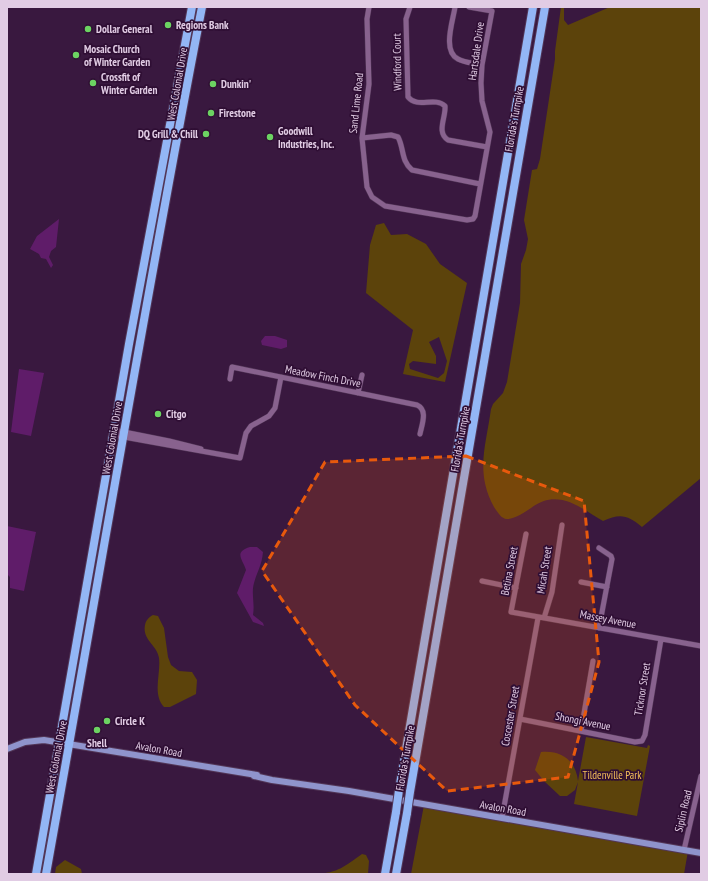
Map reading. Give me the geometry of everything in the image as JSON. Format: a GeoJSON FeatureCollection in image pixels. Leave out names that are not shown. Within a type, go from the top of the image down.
{"type":"FeatureCollection","features":[{"type":"Feature","properties":{"kind":"highway","name":"West Colonial Drive"},"geometry":{"type":"LineString","coordinates":[[46,874],[70,745],[137,356],[202,7]]}},
{"type":"Feature","properties":{"kind":"highway","name":"Florida's Turnpike"},"geometry":{"type":"LineString","coordinates":[[384,874],[396,812],[533,7]]}},
{"type":"Feature","properties":{"kind":"highway","name":"Florida's Turnpike"},"geometry":{"type":"LineString","coordinates":[[396,874],[545,7]]}},
{"type":"Feature","properties":{"kind":"highway","name":"West Colonial Drive"},"geometry":{"type":"LineString","coordinates":[[36,874],[129,344],[192,8]]}},
{"type":"Feature","properties":{"kind":"highway"},"geometry":{"type":"LineString","coordinates":[[192,8],[196,16],[197,33]]}},
{"type":"Feature","properties":{"kind":"highway"},"geometry":{"type":"LineString","coordinates":[[170,121],[171,141],[176,150]]}},
{"type":"Feature","properties":{"kind":"highway"},"geometry":{"type":"LineString","coordinates":[[166,146],[170,154],[171,177]]}},
{"type":"Feature","properties":{"kind":"highway"},"geometry":{"type":"LineString","coordinates":[[140,287],[138,318],[144,324]]}},
{"type":"Feature","properties":{"kind":"highway"},"geometry":{"type":"LineString","coordinates":[[129,344],[133,346],[137,356]]}},
{"type":"Feature","properties":{"kind":"highway"},"geometry":{"type":"LineString","coordinates":[[97,529],[98,543],[103,549]]}},
{"type":"Feature","properties":{"kind":"highway"},"geometry":{"type":"LineString","coordinates":[[94,545],[99,555],[98,582]]}},
{"type":"Feature","properties":{"kind":"main road","name":"Avalon Road"},"geometry":{"type":"LineString","coordinates":[[7,749],[32,740],[60,743],[254,776],[257,775],[701,853]]}},
{"type":"Feature","properties":{"kind":"street","name":"Sand Lime Road"},"geometry":{"type":"LineString","coordinates":[[369,7],[367,19],[369,84],[362,138],[367,187],[372,197],[385,206],[467,220]]}},
{"type":"Feature","properties":{"kind":"street","name":"Windford Court"},"geometry":{"type":"LineString","coordinates":[[410,7],[406,19],[408,96],[411,101],[435,101],[445,106],[442,132],[444,137],[448,140],[486,148]]}},
{"type":"Feature","properties":{"kind":"street"},"geometry":{"type":"LineString","coordinates":[[455,7],[450,50],[459,60],[482,65]]}},
{"type":"Feature","properties":{"kind":"street","name":"Hartsdale Drive"},"geometry":{"type":"LineString","coordinates":[[467,220],[473,219],[475,216],[490,132],[482,100],[482,65],[492,11],[469,7]]}},
{"type":"Feature","properties":{"kind":"street"},"geometry":{"type":"LineString","coordinates":[[362,138],[391,135],[398,137],[401,142],[404,159],[412,170],[480,184]]}},
{"type":"Feature","properties":{"kind":"street","name":"Meadow Finch Drive"},"geometry":{"type":"LineString","coordinates":[[230,379],[232,367],[417,405],[423,410],[420,434]]}},
{"type":"Feature","properties":{"kind":"street"},"geometry":{"type":"LineString","coordinates":[[358,393],[362,376]]}},
{"type":"Feature","properties":{"kind":"street"},"geometry":{"type":"LineString","coordinates":[[114,433],[212,454],[240,458],[246,433],[251,426],[269,416],[275,408],[281,377]]}},
{"type":"Feature","properties":{"kind":"street","name":"Micah Street"},"geometry":{"type":"LineString","coordinates":[[541,618],[552,592],[562,525]]}},
{"type":"Feature","properties":{"kind":"street","name":"Betina Street"},"geometry":{"type":"LineString","coordinates":[[511,612],[526,534]]}},
{"type":"Feature","properties":{"kind":"street"},"geometry":{"type":"LineString","coordinates":[[599,548],[611,556],[599,628]]}},
{"type":"Feature","properties":{"kind":"street"},"geometry":{"type":"LineString","coordinates":[[482,581],[516,588]]}},
{"type":"Feature","properties":{"kind":"street"},"geometry":{"type":"LineString","coordinates":[[581,582],[607,587]]}},
{"type":"Feature","properties":{"kind":"street","name":"Massey Avenue"},"geometry":{"type":"LineString","coordinates":[[511,612],[701,646]]}},
{"type":"Feature","properties":{"kind":"street","name":"Coscester Street"},"geometry":{"type":"LineString","coordinates":[[502,818],[520,719],[541,618]]}},
{"type":"Feature","properties":{"kind":"street","name":"Ticknor Street"},"geometry":{"type":"LineString","coordinates":[[642,741],[645,735],[661,639]]}},
{"type":"Feature","properties":{"kind":"street"},"geometry":{"type":"LineString","coordinates":[[581,731],[593,661]]}},
{"type":"Feature","properties":{"kind":"street","name":"Shongi Avenue"},"geometry":{"type":"LineString","coordinates":[[520,719],[635,742],[642,741]]}},
{"type":"Feature","properties":{"kind":"street","name":"Siplin Road"},"geometry":{"type":"LineString","coordinates":[[684,850],[701,776]]}},
{"type":"Feature","properties":{"kind":"highlighted area"},"geometry":{"type":"Polygon","coordinates":[[[466,456],[584,501],[599,662],[568,777],[447,791],[355,705],[262,571],[325,462],[466,456]]]}},
{"type":"Feature","properties":{"kind":"green space"},"geometry":{"type":"Polygon","coordinates":[[[561,7],[564,7],[564,20],[568,25],[610,7],[701,7],[701,478],[642,527],[624,516],[609,518],[603,521],[577,505],[559,500],[541,502],[517,517],[505,519],[494,507],[488,494],[483,470],[491,409],[493,404],[503,393],[507,382],[520,303],[521,264],[528,239],[524,220],[532,170],[537,169],[540,159],[561,7]]]}},
{"type":"Feature","properties":{"kind":"green space"},"geometry":{"type":"Polygon","coordinates":[[[384,223],[391,235],[407,234],[426,244],[440,264],[467,283],[445,382],[403,374],[413,330],[366,293],[370,245],[376,225],[384,223]],[[439,337],[429,342],[436,356],[436,364],[413,361],[409,364],[410,369],[438,378],[444,373],[447,361],[439,337]]]}},
{"type":"Feature","properties":{"kind":"green space"},"geometry":{"type":"Polygon","coordinates":[[[153,615],[158,616],[164,628],[168,657],[171,665],[179,671],[192,672],[197,680],[196,694],[170,707],[164,707],[158,696],[159,658],[156,649],[146,635],[145,630],[146,622],[153,615]]]}},
{"type":"Feature","properties":{"kind":"green space","name":"Tildenville Park"},"geometry":{"type":"Polygon","coordinates":[[[586,737],[647,748],[648,745],[650,746],[637,816],[574,804],[578,782],[575,790],[567,796],[560,796],[535,770],[541,752],[555,753],[567,758],[577,774],[578,781],[586,737]]]}},
{"type":"Feature","properties":{"kind":"green space"},"geometry":{"type":"Polygon","coordinates":[[[424,805],[688,851],[684,874],[411,874],[424,805]]]}},
{"type":"Feature","properties":{"kind":"green space"},"geometry":{"type":"Polygon","coordinates":[[[362,854],[366,855],[369,861],[368,874],[316,874],[336,870],[362,854]]]}},
{"type":"Feature","properties":{"kind":"green space"},"geometry":{"type":"Polygon","coordinates":[[[65,860],[81,869],[82,874],[55,874],[56,867],[65,860]]]}},
{"type":"Feature","properties":{"kind":"shaded area"},"geometry":{"type":"Polygon","coordinates":[[[59,219],[56,247],[51,251],[49,257],[53,265],[51,268],[46,259],[41,258],[39,254],[30,249],[37,236],[59,219]]]}},
{"type":"Feature","properties":{"kind":"shaded area"},"geometry":{"type":"Polygon","coordinates":[[[265,336],[275,336],[287,340],[287,347],[281,349],[262,345],[261,341],[265,336]]]}},
{"type":"Feature","properties":{"kind":"shaded area"},"geometry":{"type":"Polygon","coordinates":[[[19,369],[44,373],[31,436],[11,432],[19,369]]]}},
{"type":"Feature","properties":{"kind":"shaded area"},"geometry":{"type":"Polygon","coordinates":[[[7,526],[36,532],[24,591],[10,588],[10,577],[7,574],[7,526]]]}},
{"type":"Feature","properties":{"kind":"shaded area"},"geometry":{"type":"Polygon","coordinates":[[[250,547],[257,547],[263,552],[262,561],[253,587],[253,615],[263,623],[264,626],[253,622],[237,593],[246,570],[240,554],[242,551],[250,547]]]}},
{"type":"Feature","properties":{"kind":"place","name":"Regions Bank"},"geometry":{"type":"Point","coordinates":[168,25]}},
{"type":"Feature","properties":{"kind":"place","name":"Dollar General"},"geometry":{"type":"Point","coordinates":[88,29]}},
{"type":"Feature","properties":{"kind":"place","name":"Mosaic Church of Winter Garden"},"geometry":{"type":"Point","coordinates":[76,55]}},
{"type":"Feature","properties":{"kind":"place","name":"Crossfit of Winter Garden"},"geometry":{"type":"Point","coordinates":[93,83]}},
{"type":"Feature","properties":{"kind":"place","name":"Dunkin'"},"geometry":{"type":"Point","coordinates":[213,84]}},
{"type":"Feature","properties":{"kind":"place","name":"Firestone"},"geometry":{"type":"Point","coordinates":[211,113]}},
{"type":"Feature","properties":{"kind":"place","name":"DQ Grill & Chill"},"geometry":{"type":"Point","coordinates":[206,134]}},
{"type":"Feature","properties":{"kind":"place","name":"Goodwill Industries, Inc."},"geometry":{"type":"Point","coordinates":[270,137]}},
{"type":"Feature","properties":{"kind":"place","name":"Citgo"},"geometry":{"type":"Point","coordinates":[158,414]}},
{"type":"Feature","properties":{"kind":"place","name":"Circle K"},"geometry":{"type":"Point","coordinates":[107,721]}},
{"type":"Feature","properties":{"kind":"place","name":"Shell"},"geometry":{"type":"Point","coordinates":[97,730]}}]}
